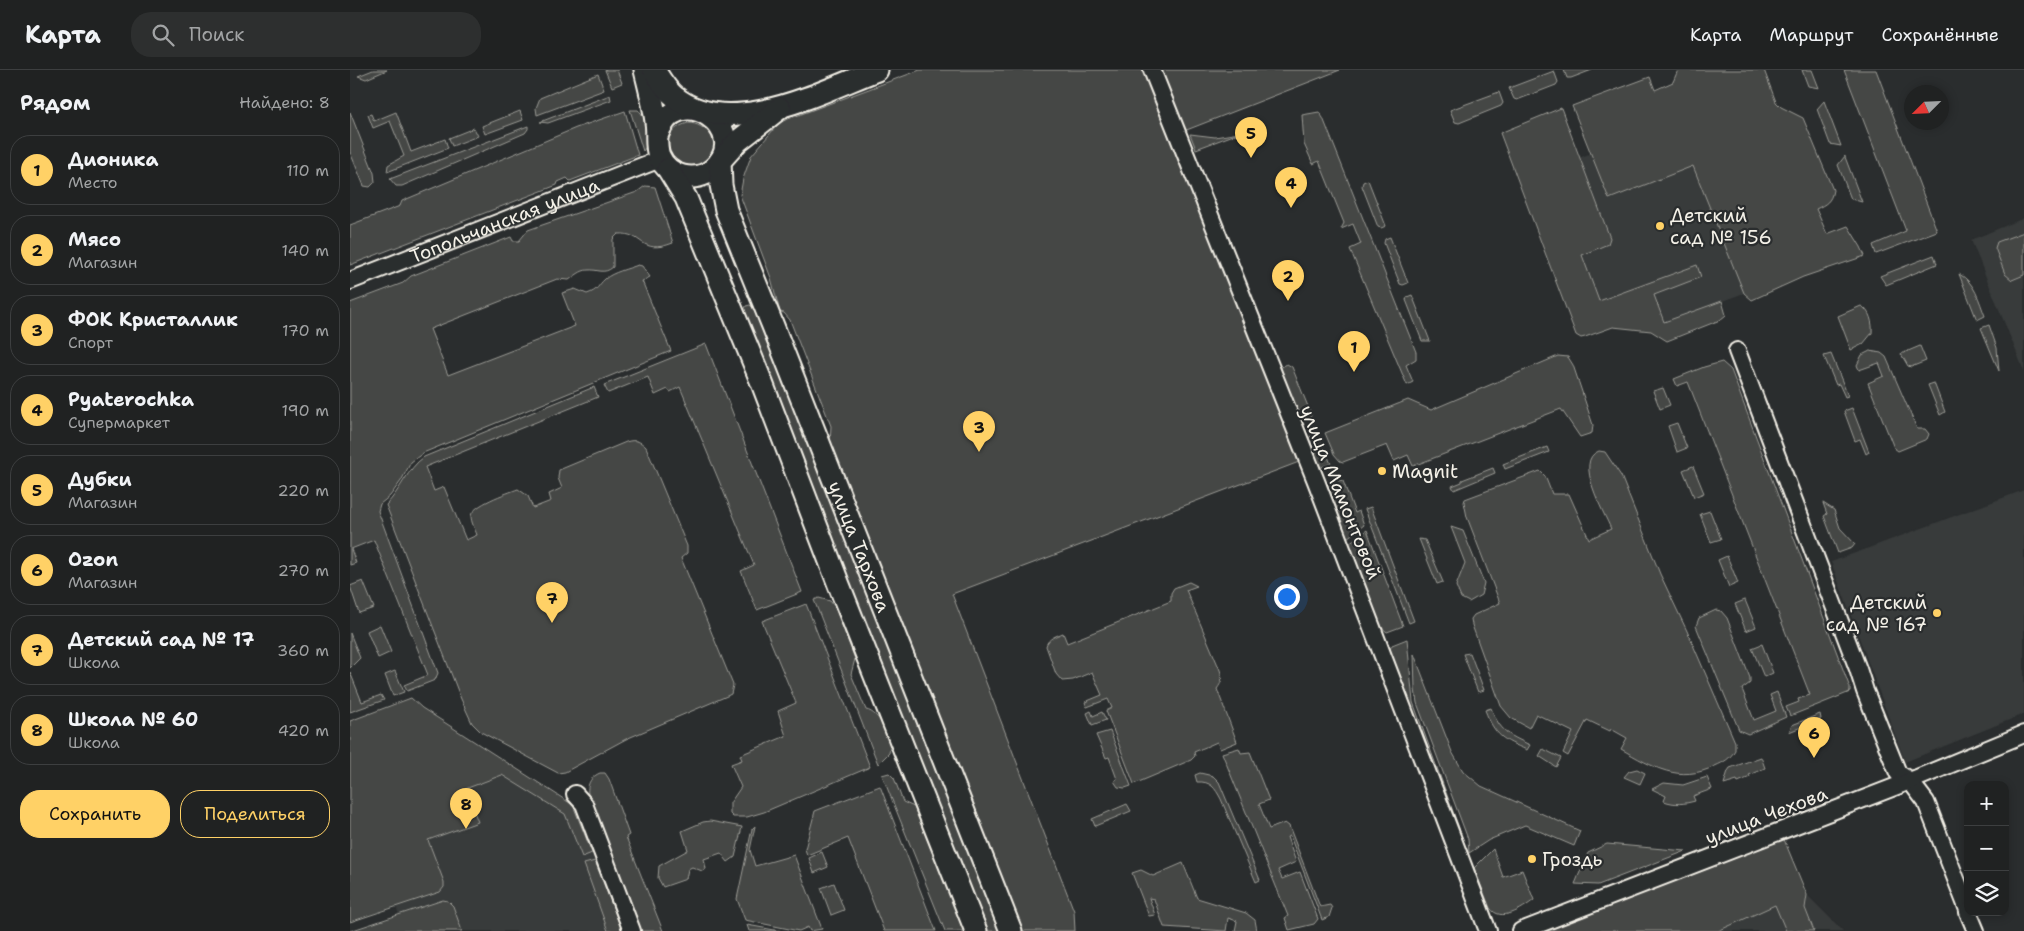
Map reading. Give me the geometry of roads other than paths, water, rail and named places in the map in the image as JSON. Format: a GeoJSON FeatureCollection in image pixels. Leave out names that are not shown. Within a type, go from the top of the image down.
{"type":"FeatureCollection","features":[{"type":"Feature","properties":{"kind":"main road"},"geometry":{"type":"LineString","coordinates":[[645,70],[653,106],[657,150],[664,164],[681,176],[696,177],[710,172],[738,141],[780,108]]}},
{"type":"Feature","properties":{"kind":"main road"},"geometry":{"type":"LineString","coordinates":[[654,70],[674,96],[713,117],[722,130],[725,146],[720,161]]}},
{"type":"Feature","properties":{"kind":"main road"},"geometry":{"type":"LineString","coordinates":[[657,136],[664,122],[669,117],[683,110],[698,110],[718,114],[740,114],[780,108],[877,70]]}},
{"type":"Feature","properties":{"kind":"main road","name":"улица Тархова"},"geometry":{"type":"LineString","coordinates":[[720,161],[724,203],[1011,931]]}},
{"type":"Feature","properties":{"kind":"main road","name":"улица Тархова"},"geometry":{"type":"LineString","coordinates":[[664,164],[686,198],[730,304],[976,931]]}},
{"type":"Feature","properties":{"kind":"main road"},"geometry":{"type":"LineString","coordinates":[[730,304],[759,293]]}},
{"type":"Feature","properties":{"kind":"street","name":"улица Мамонтовой"},"geometry":{"type":"LineString","coordinates":[[1152,70],[1316,481],[1488,931]]}},
{"type":"Feature","properties":{"kind":"street","name":"Топольчанская улица"},"geometry":{"type":"LineString","coordinates":[[350,281],[664,164]]}},
{"type":"Feature","properties":{"kind":"street"},"geometry":{"type":"LineString","coordinates":[[1737,351],[1858,669],[1864,691],[1898,773],[1910,781],[1926,802],[1964,901]]}},
{"type":"Feature","properties":{"kind":"street","name":"улица Чехова"},"geometry":{"type":"LineString","coordinates":[[1521,931],[1910,781],[2024,734]]}},
{"type":"Feature","properties":{"kind":"street"},"geometry":{"type":"LineString","coordinates":[[575,794],[584,804],[632,931]]}},
{"type":"Feature","properties":{"kind":"street"},"geometry":{"type":"LineString","coordinates":[[1970,916],[1976,931]]}},
{"type":"Feature","properties":{"kind":"place","name":"Дубки"},"geometry":{"type":"Point","coordinates":[1251,158]}},
{"type":"Feature","properties":{"kind":"place","name":"Pyaterochka"},"geometry":{"type":"Point","coordinates":[1291,208]}},
{"type":"Feature","properties":{"kind":"place","name":"Детский сад № 156"},"geometry":{"type":"Point","coordinates":[1660,226]}},
{"type":"Feature","properties":{"kind":"place","name":"Мясо"},"geometry":{"type":"Point","coordinates":[1288,301]}},
{"type":"Feature","properties":{"kind":"place","name":"Дионика"},"geometry":{"type":"Point","coordinates":[1354,372]}},
{"type":"Feature","properties":{"kind":"place","name":"ФОК Кристаллик"},"geometry":{"type":"Point","coordinates":[979,452]}},
{"type":"Feature","properties":{"kind":"place","name":"Magnit"},"geometry":{"type":"Point","coordinates":[1382,471]}},
{"type":"Feature","properties":{"kind":"place","name":"Детский сад № 167"},"geometry":{"type":"Point","coordinates":[1937,613]}},
{"type":"Feature","properties":{"kind":"place","name":"Детский сад № 17"},"geometry":{"type":"Point","coordinates":[552,623]}},
{"type":"Feature","properties":{"kind":"place","name":"Ozon"},"geometry":{"type":"Point","coordinates":[1814,758]}},
{"type":"Feature","properties":{"kind":"place","name":"Школа № 60"},"geometry":{"type":"Point","coordinates":[466,829]}},
{"type":"Feature","properties":{"kind":"place","name":"Гроздь"},"geometry":{"type":"Point","coordinates":[1532,859]}}]}
